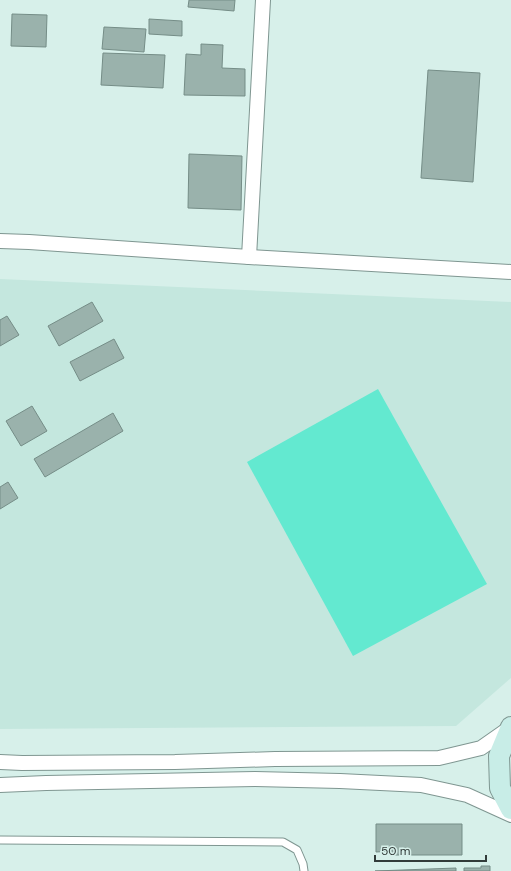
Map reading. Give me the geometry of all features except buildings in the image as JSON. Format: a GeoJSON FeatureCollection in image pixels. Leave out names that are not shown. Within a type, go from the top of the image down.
{"type":"FeatureCollection","features":[{"type":"Feature","properties":{"kind":"street"},"geometry":{"type":"LineString","coordinates":[[249,257],[263,0]]}},
{"type":"Feature","properties":{"kind":"street"},"geometry":{"type":"LineString","coordinates":[[0,241],[511,272]]}},
{"type":"Feature","properties":{"kind":"street"},"geometry":{"type":"LineString","coordinates":[[0,762],[175,762],[282,759],[439,758],[481,748],[511,727]]}},
{"type":"Feature","properties":{"kind":"street"},"geometry":{"type":"LineString","coordinates":[[511,727],[499,756],[500,788],[511,809]]}},
{"type":"Feature","properties":{"kind":"street"},"geometry":{"type":"LineString","coordinates":[[0,785],[255,779],[347,781],[429,787],[467,795],[511,815]]}},
{"type":"Feature","properties":{"kind":"lane"},"geometry":{"type":"LineString","coordinates":[[0,840],[283,842],[297,850],[303,864],[304,871]]}},
{"type":"Feature","properties":{"kind":"shaded area"},"geometry":{"type":"Polygon","coordinates":[[[0,279],[511,302],[511,678],[456,726],[0,729],[0,279]]]}},
{"type":"Feature","properties":{"kind":"green space"},"geometry":{"type":"Polygon","coordinates":[[[378,389],[487,584],[353,656],[247,462],[378,389]]]}}]}
